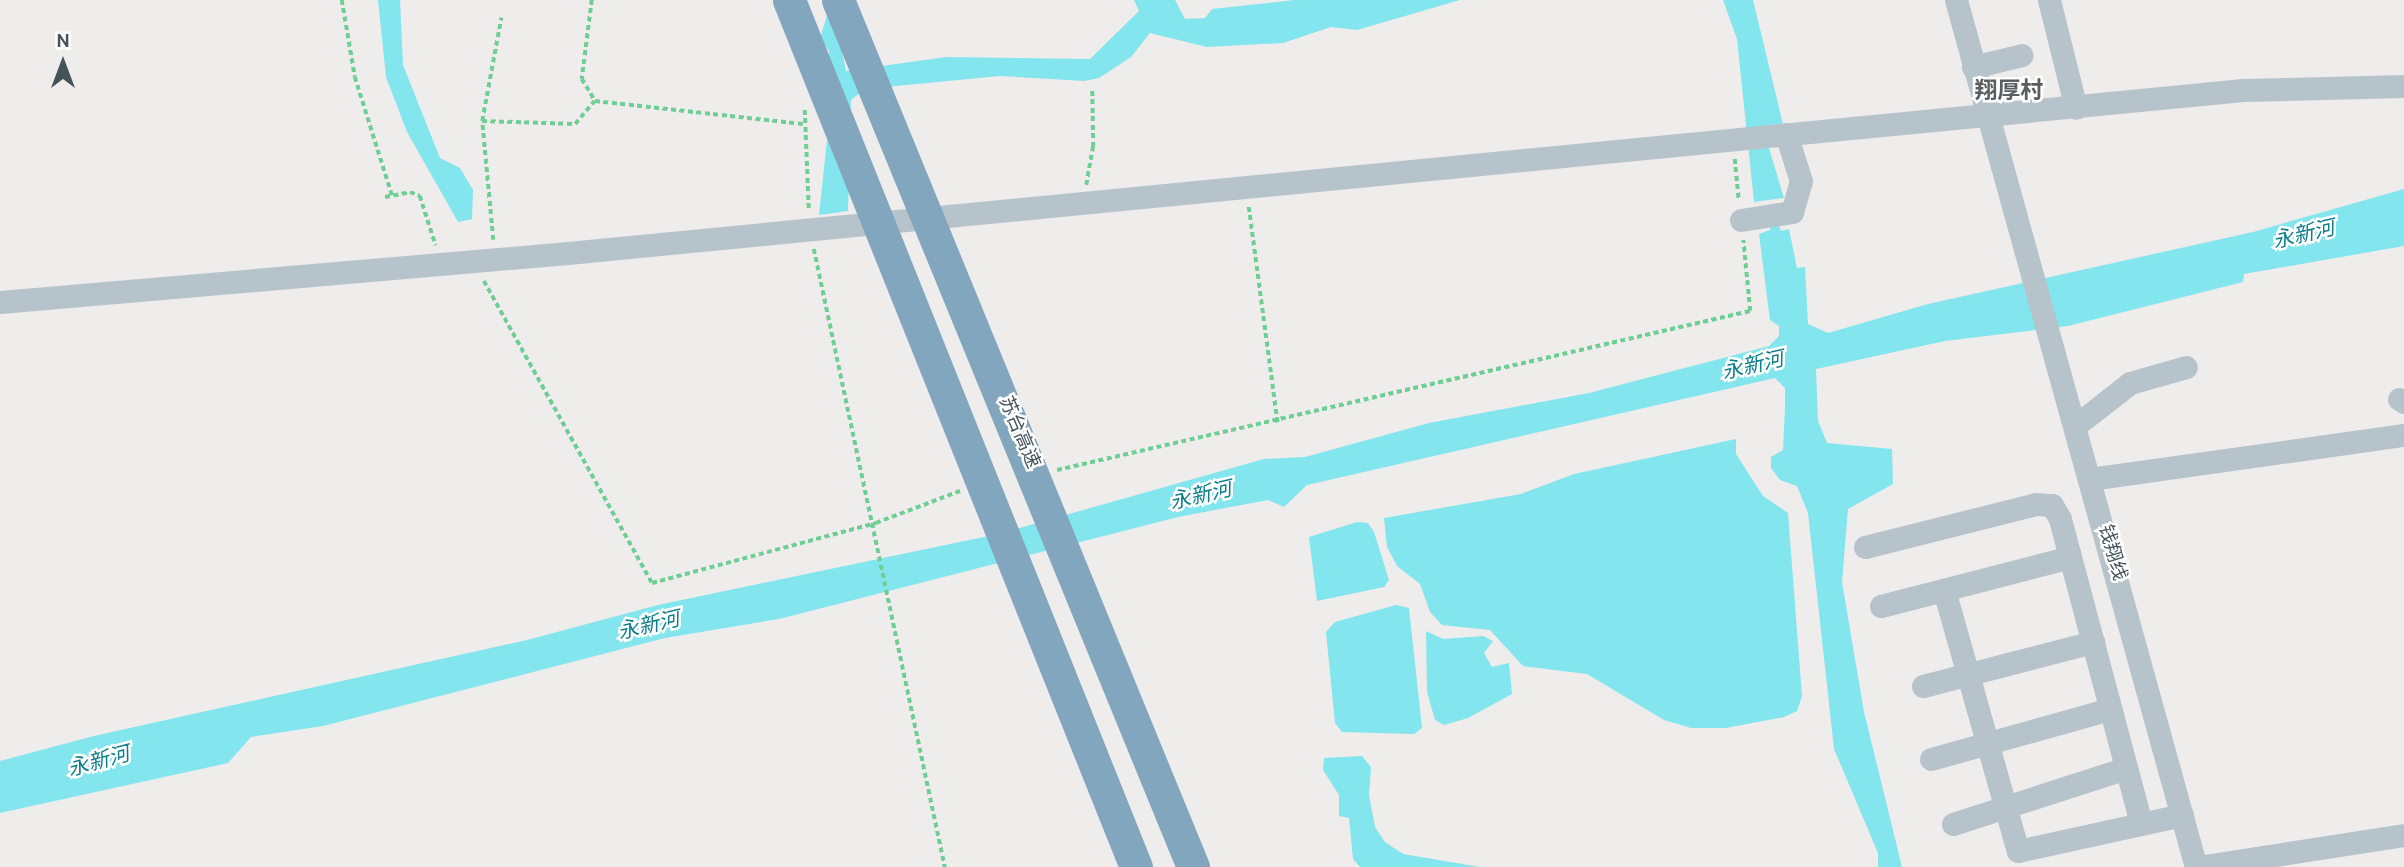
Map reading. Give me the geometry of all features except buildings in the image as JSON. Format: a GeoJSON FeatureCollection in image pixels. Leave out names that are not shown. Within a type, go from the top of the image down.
{"type":"FeatureCollection","features":[{"type":"Feature","properties":{"kind":"highway"},"geometry":{"type":"LineString","coordinates":[[789,0],[1136,867]]}},
{"type":"Feature","properties":{"kind":"highway","name":"苏台高速"},"geometry":{"type":"LineString","coordinates":[[838,0],[1193,867]]}},
{"type":"Feature","properties":{"kind":"street","name":"钱翔线"},"geometry":{"type":"LineString","coordinates":[[1956,0],[1985,116],[2024,239],[2197,867]]}},
{"type":"Feature","properties":{"kind":"street"},"geometry":{"type":"LineString","coordinates":[[2049,0],[2076,108]]}},
{"type":"Feature","properties":{"kind":"street"},"geometry":{"type":"LineString","coordinates":[[1973,67],[2022,55]]}},
{"type":"Feature","properties":{"kind":"street"},"geometry":{"type":"LineString","coordinates":[[0,302],[442,264],[2243,90],[2404,86]]}},
{"type":"Feature","properties":{"kind":"street"},"geometry":{"type":"LineString","coordinates":[[1748,219],[1792,212],[1801,181],[1786,134]]}},
{"type":"Feature","properties":{"kind":"street"},"geometry":{"type":"LineString","coordinates":[[2075,426],[2130,383],[2186,367]]}},
{"type":"Feature","properties":{"kind":"street"},"geometry":{"type":"LineString","coordinates":[[2090,479],[2404,435]]}},
{"type":"Feature","properties":{"kind":"street"},"geometry":{"type":"LineString","coordinates":[[1865,547],[2036,504],[2052,505],[2070,557],[2141,823]]}},
{"type":"Feature","properties":{"kind":"street"},"geometry":{"type":"LineString","coordinates":[[1881,606],[2070,557]]}},
{"type":"Feature","properties":{"kind":"street"},"geometry":{"type":"LineString","coordinates":[[1944,590],[2018,851],[2182,815]]}},
{"type":"Feature","properties":{"kind":"street"},"geometry":{"type":"LineString","coordinates":[[1923,686],[2092,642]]}},
{"type":"Feature","properties":{"kind":"street"},"geometry":{"type":"LineString","coordinates":[[1931,759],[2110,709]]}},
{"type":"Feature","properties":{"kind":"street"},"geometry":{"type":"LineString","coordinates":[[1953,824],[2005,804],[2126,768]]}},
{"type":"Feature","properties":{"kind":"street"},"geometry":{"type":"LineString","coordinates":[[2197,867],[2320,858],[2404,835]]}},
{"type":"Feature","properties":{"kind":"path"},"geometry":{"type":"LineString","coordinates":[[342,0],[355,77],[393,195]]}},
{"type":"Feature","properties":{"kind":"path"},"geometry":{"type":"LineString","coordinates":[[592,0],[582,79],[595,101]]}},
{"type":"Feature","properties":{"kind":"path"},"geometry":{"type":"LineString","coordinates":[[502,18],[482,121],[484,260],[652,583],[876,523],[965,490]]}},
{"type":"Feature","properties":{"kind":"path"},"geometry":{"type":"LineString","coordinates":[[1086,203],[1092,90]]}},
{"type":"Feature","properties":{"kind":"path"},"geometry":{"type":"LineString","coordinates":[[482,121],[575,124],[595,101]]}},
{"type":"Feature","properties":{"kind":"path"},"geometry":{"type":"LineString","coordinates":[[595,101],[803,124]]}},
{"type":"Feature","properties":{"kind":"path"},"geometry":{"type":"LineString","coordinates":[[1046,473],[1278,424],[1750,311],[1748,219],[1737,139]]}},
{"type":"Feature","properties":{"kind":"path"},"geometry":{"type":"LineString","coordinates":[[1246,187],[1278,424]]}},
{"type":"Feature","properties":{"kind":"path"},"geometry":{"type":"LineString","coordinates":[[385,197],[420,195],[442,264]]}},
{"type":"Feature","properties":{"kind":"path"},"geometry":{"type":"LineString","coordinates":[[810,229],[876,523],[944,867]]}},
{"type":"Feature","properties":{"kind":"water"},"geometry":{"type":"Polygon","coordinates":[[[378,0],[400,0],[403,65],[440,158],[460,168],[473,190],[472,219],[458,222],[407,132],[386,77],[378,0]]]}},
{"type":"Feature","properties":{"kind":"water"},"geometry":{"type":"Polygon","coordinates":[[[832,0],[846,71],[946,57],[1090,59],[1139,11],[1134,0],[1175,0],[1185,19],[1205,18],[1212,9],[1294,0],[1460,0],[1357,30],[1331,27],[1283,43],[1207,47],[1150,33],[1131,57],[1099,78],[1084,81],[1000,76],[865,89],[851,100],[848,211],[819,215],[831,103],[829,51],[820,38],[832,0]]]}},
{"type":"Feature","properties":{"kind":"water"},"geometry":{"type":"Polygon","coordinates":[[[1723,0],[1753,0],[1783,124],[1769,125],[1769,148],[1784,198],[1754,202],[1737,39],[1723,0]]]}},
{"type":"Feature","properties":{"kind":"water","name":"永新河"},"geometry":{"type":"Polygon","coordinates":[[[2404,189],[2404,246],[2244,274],[2243,282],[2068,326],[1945,341],[1816,369],[1818,421],[1827,443],[1892,449],[1893,484],[1848,509],[1842,582],[1864,712],[1902,867],[1878,867],[1878,853],[1834,749],[1808,513],[1797,486],[1780,480],[1771,468],[1771,457],[1783,450],[1785,408],[1785,388],[1775,378],[1307,485],[1284,507],[1268,500],[1178,517],[779,619],[665,638],[323,726],[251,737],[228,763],[0,813],[0,761],[94,736],[527,640],[658,605],[998,534],[1264,459],[1305,457],[1429,423],[1589,393],[1769,346],[1779,336],[1779,326],[1770,320],[1759,234],[1770,230],[1771,223],[1778,223],[1781,231],[1789,229],[1797,268],[1805,267],[1808,324],[1828,333],[1928,304],[2253,232],[2404,189]]]}},
{"type":"Feature","properties":{"kind":"water"},"geometry":{"type":"Polygon","coordinates":[[[1736,439],[1736,454],[1763,496],[1788,513],[1802,696],[1797,711],[1784,717],[1726,728],[1691,728],[1664,720],[1587,674],[1523,666],[1490,630],[1442,625],[1430,612],[1420,584],[1397,566],[1387,547],[1384,518],[1521,494],[1574,474],[1736,439]]]}},
{"type":"Feature","properties":{"kind":"water"},"geometry":{"type":"Polygon","coordinates":[[[1357,522],[1368,523],[1374,532],[1389,580],[1384,587],[1317,601],[1309,537],[1357,522]]]}},
{"type":"Feature","properties":{"kind":"water"},"geometry":{"type":"Polygon","coordinates":[[[1396,605],[1409,608],[1422,728],[1414,734],[1342,732],[1335,723],[1326,632],[1335,622],[1396,605]]]}},
{"type":"Feature","properties":{"kind":"water"},"geometry":{"type":"Polygon","coordinates":[[[1426,631],[1443,639],[1483,636],[1493,641],[1484,653],[1492,667],[1509,663],[1512,694],[1468,718],[1444,725],[1435,720],[1427,692],[1426,631]]]}},
{"type":"Feature","properties":{"kind":"water"},"geometry":{"type":"Polygon","coordinates":[[[1362,756],[1371,767],[1369,795],[1375,827],[1385,842],[1403,854],[1480,867],[1360,867],[1353,859],[1349,818],[1339,816],[1339,795],[1323,770],[1324,758],[1362,756]]]}},
{"type":"Feature","properties":{"kind":"district","name":"翔厚村"},"geometry":{"type":"Point","coordinates":[2009,93]}}]}
